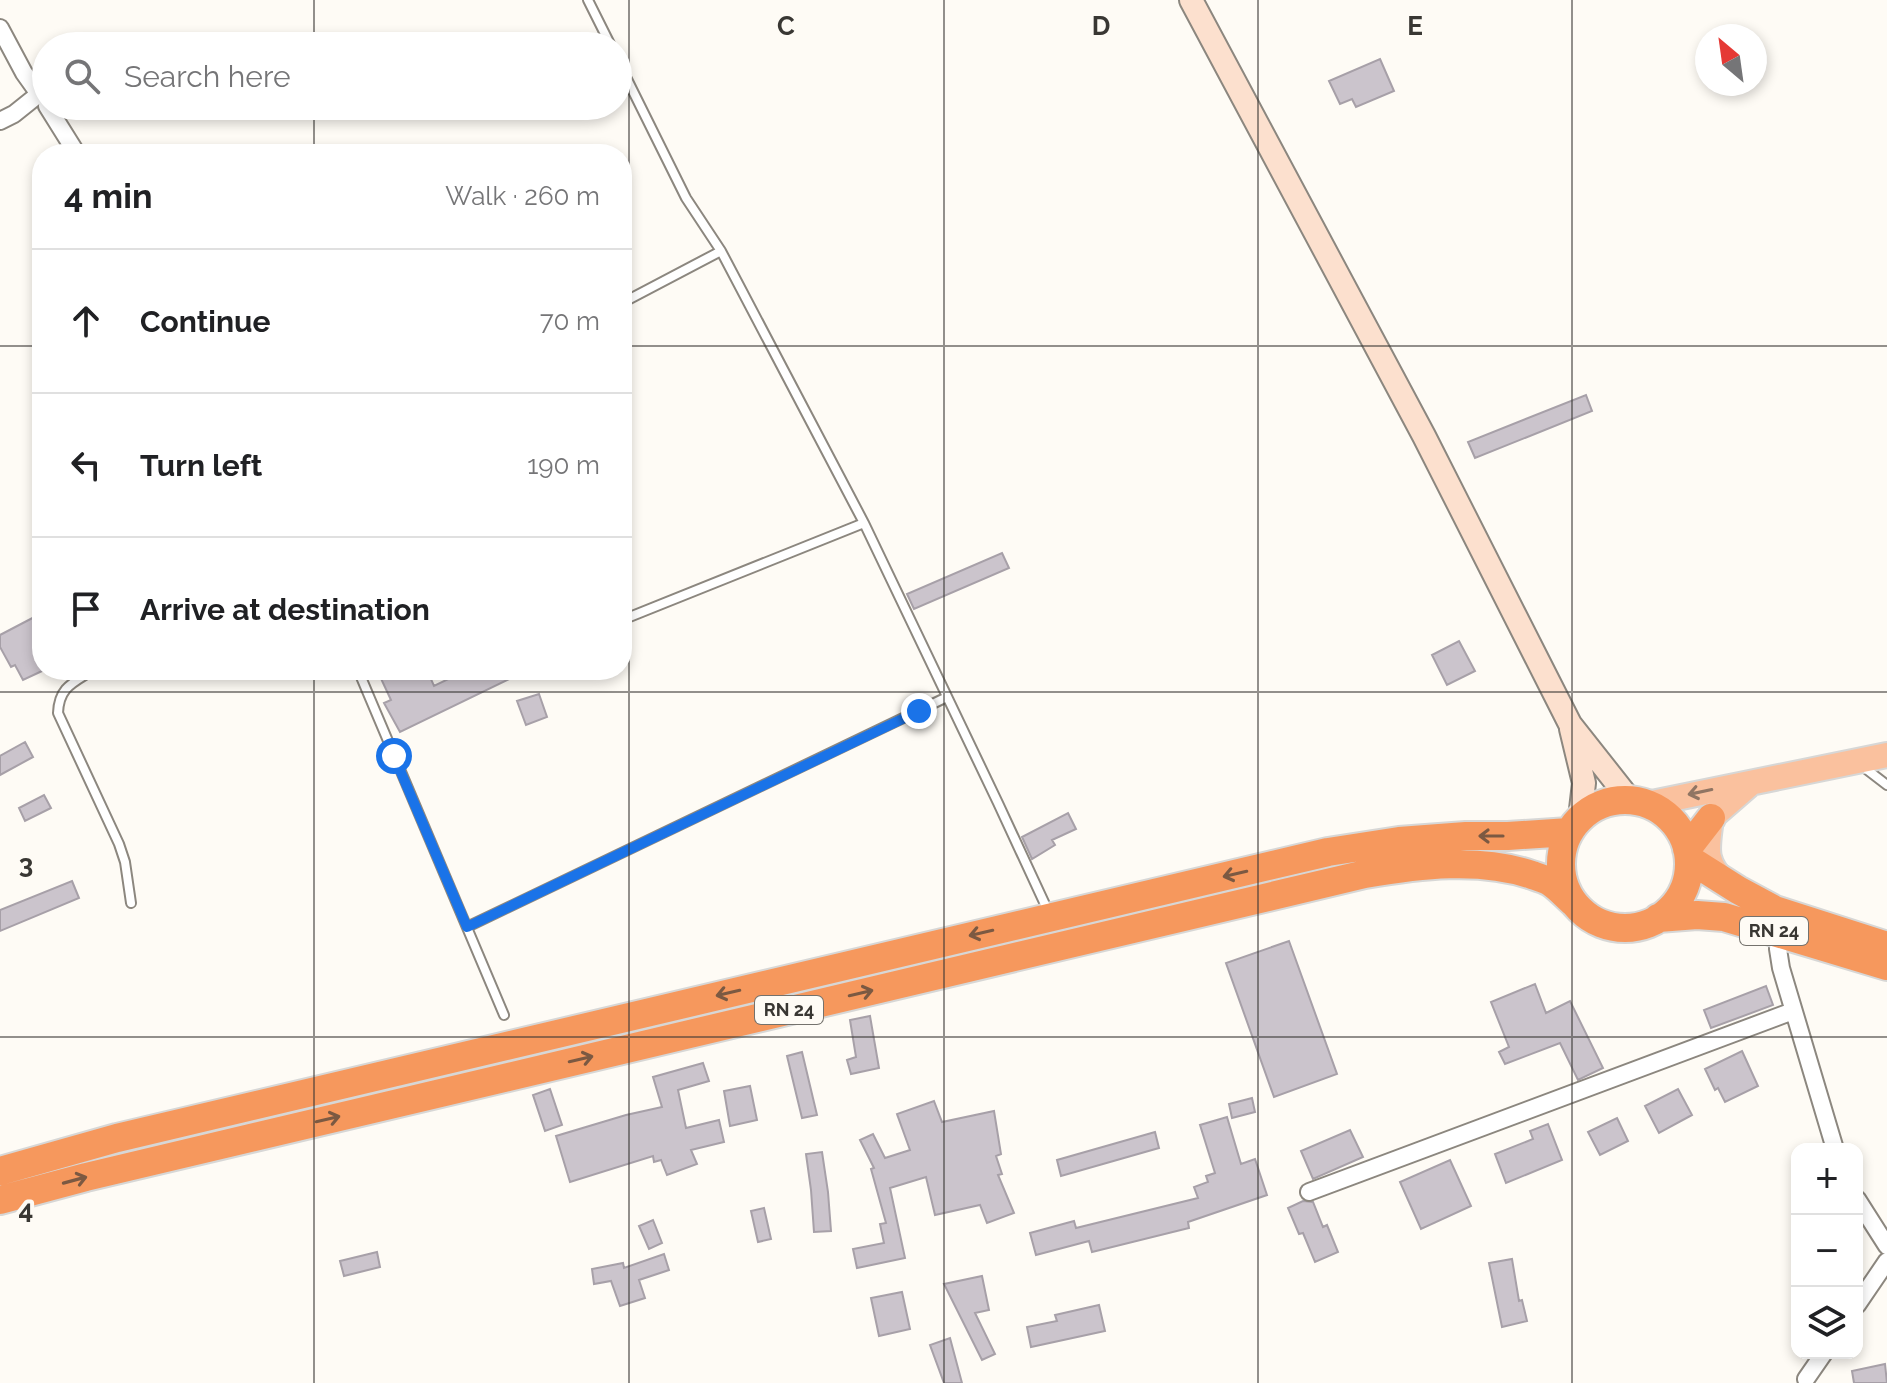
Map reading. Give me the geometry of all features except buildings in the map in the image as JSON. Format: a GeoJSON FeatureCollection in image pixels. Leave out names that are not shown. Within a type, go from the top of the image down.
{"type":"FeatureCollection","features":[{"type":"Feature","properties":{"kind":"highway"},"geometry":{"type":"LineString","coordinates":[[1612,801],[1639,802],[1665,814],[1679,830],[1688,854],[1687,877],[1681,893],[1658,918],[1640,926],[1622,928],[1587,916],[1574,903],[1565,886],[1561,868],[1562,850],[1575,825],[1595,807],[1612,801]]}},
{"type":"Feature","properties":{"kind":"highway"},"geometry":{"type":"LineString","coordinates":[[1688,854],[1711,818]]}},
{"type":"Feature","properties":{"kind":"highway","name":"RN 24"},"geometry":{"type":"LineString","coordinates":[[0,1171],[117,1138],[1328,852],[1399,841],[1508,836],[1575,825]]}},
{"type":"Feature","properties":{"kind":"highway","name":"RN 24"},"geometry":{"type":"LineString","coordinates":[[1688,854],[1725,882],[1775,910],[1887,946]]}},
{"type":"Feature","properties":{"kind":"highway","name":"RN 24"},"geometry":{"type":"LineString","coordinates":[[0,1200],[1365,874],[1403,867],[1486,866],[1523,872],[1550,882],[1574,903]]}},
{"type":"Feature","properties":{"kind":"highway","name":"RN 24"},"geometry":{"type":"LineString","coordinates":[[1658,918],[1697,915],[1724,917],[1887,966]]}},
{"type":"Feature","properties":{"kind":"main road"},"geometry":{"type":"LineString","coordinates":[[1191,0],[1424,436],[1570,724],[1584,783],[1575,825]]}},
{"type":"Feature","properties":{"kind":"main road"},"geometry":{"type":"LineString","coordinates":[[1570,724],[1639,802],[1887,755]]}},
{"type":"Feature","properties":{"kind":"main road"},"geometry":{"type":"LineString","coordinates":[[1725,882],[1715,873],[1709,858],[1711,818],[1753,781]]}},
{"type":"Feature","properties":{"kind":"street"},"geometry":{"type":"LineString","coordinates":[[0,28],[32,85]]}},
{"type":"Feature","properties":{"kind":"street"},"geometry":{"type":"LineString","coordinates":[[0,121],[32,107]]}},
{"type":"Feature","properties":{"kind":"street"},"geometry":{"type":"LineString","coordinates":[[55,120],[71,144]]}},
{"type":"Feature","properties":{"kind":"street"},"geometry":{"type":"LineString","coordinates":[[1779,932],[1781,968],[1833,1143]]}},
{"type":"Feature","properties":{"kind":"street"},"geometry":{"type":"LineString","coordinates":[[1309,1192],[1793,1011]]}},
{"type":"Feature","properties":{"kind":"street"},"geometry":{"type":"LineString","coordinates":[[1863,1208],[1887,1246]]}},
{"type":"Feature","properties":{"kind":"street"},"geometry":{"type":"LineString","coordinates":[[1863,1296],[1887,1261]]}},
{"type":"Feature","properties":{"kind":"street"},"geometry":{"type":"LineString","coordinates":[[1806,1379],[1820,1359]]}},
{"type":"Feature","properties":{"kind":"lane"},"geometry":{"type":"LineString","coordinates":[[588,0],[604,32]]}},
{"type":"Feature","properties":{"kind":"lane"},"geometry":{"type":"LineString","coordinates":[[632,89],[686,198],[721,251],[864,523],[1051,917]]}},
{"type":"Feature","properties":{"kind":"lane"},"geometry":{"type":"LineString","coordinates":[[632,298],[721,251]]}},
{"type":"Feature","properties":{"kind":"lane"},"geometry":{"type":"LineString","coordinates":[[632,616],[864,523]]}},
{"type":"Feature","properties":{"kind":"lane"},"geometry":{"type":"LineString","coordinates":[[78,680],[66,688],[59,701],[58,713],[119,844],[131,903]]}},
{"type":"Feature","properties":{"kind":"lane"},"geometry":{"type":"LineString","coordinates":[[362,680],[504,1015]]}},
{"type":"Feature","properties":{"kind":"lane"},"geometry":{"type":"LineString","coordinates":[[467,927],[947,697]]}},
{"type":"Feature","properties":{"kind":"lane"},"geometry":{"type":"LineString","coordinates":[[1857,762],[1887,785]]}},
{"type":"Feature","properties":{"kind":"route"},"geometry":{"type":"LineString","coordinates":[[394,756],[467,927],[919,711]]}}]}
